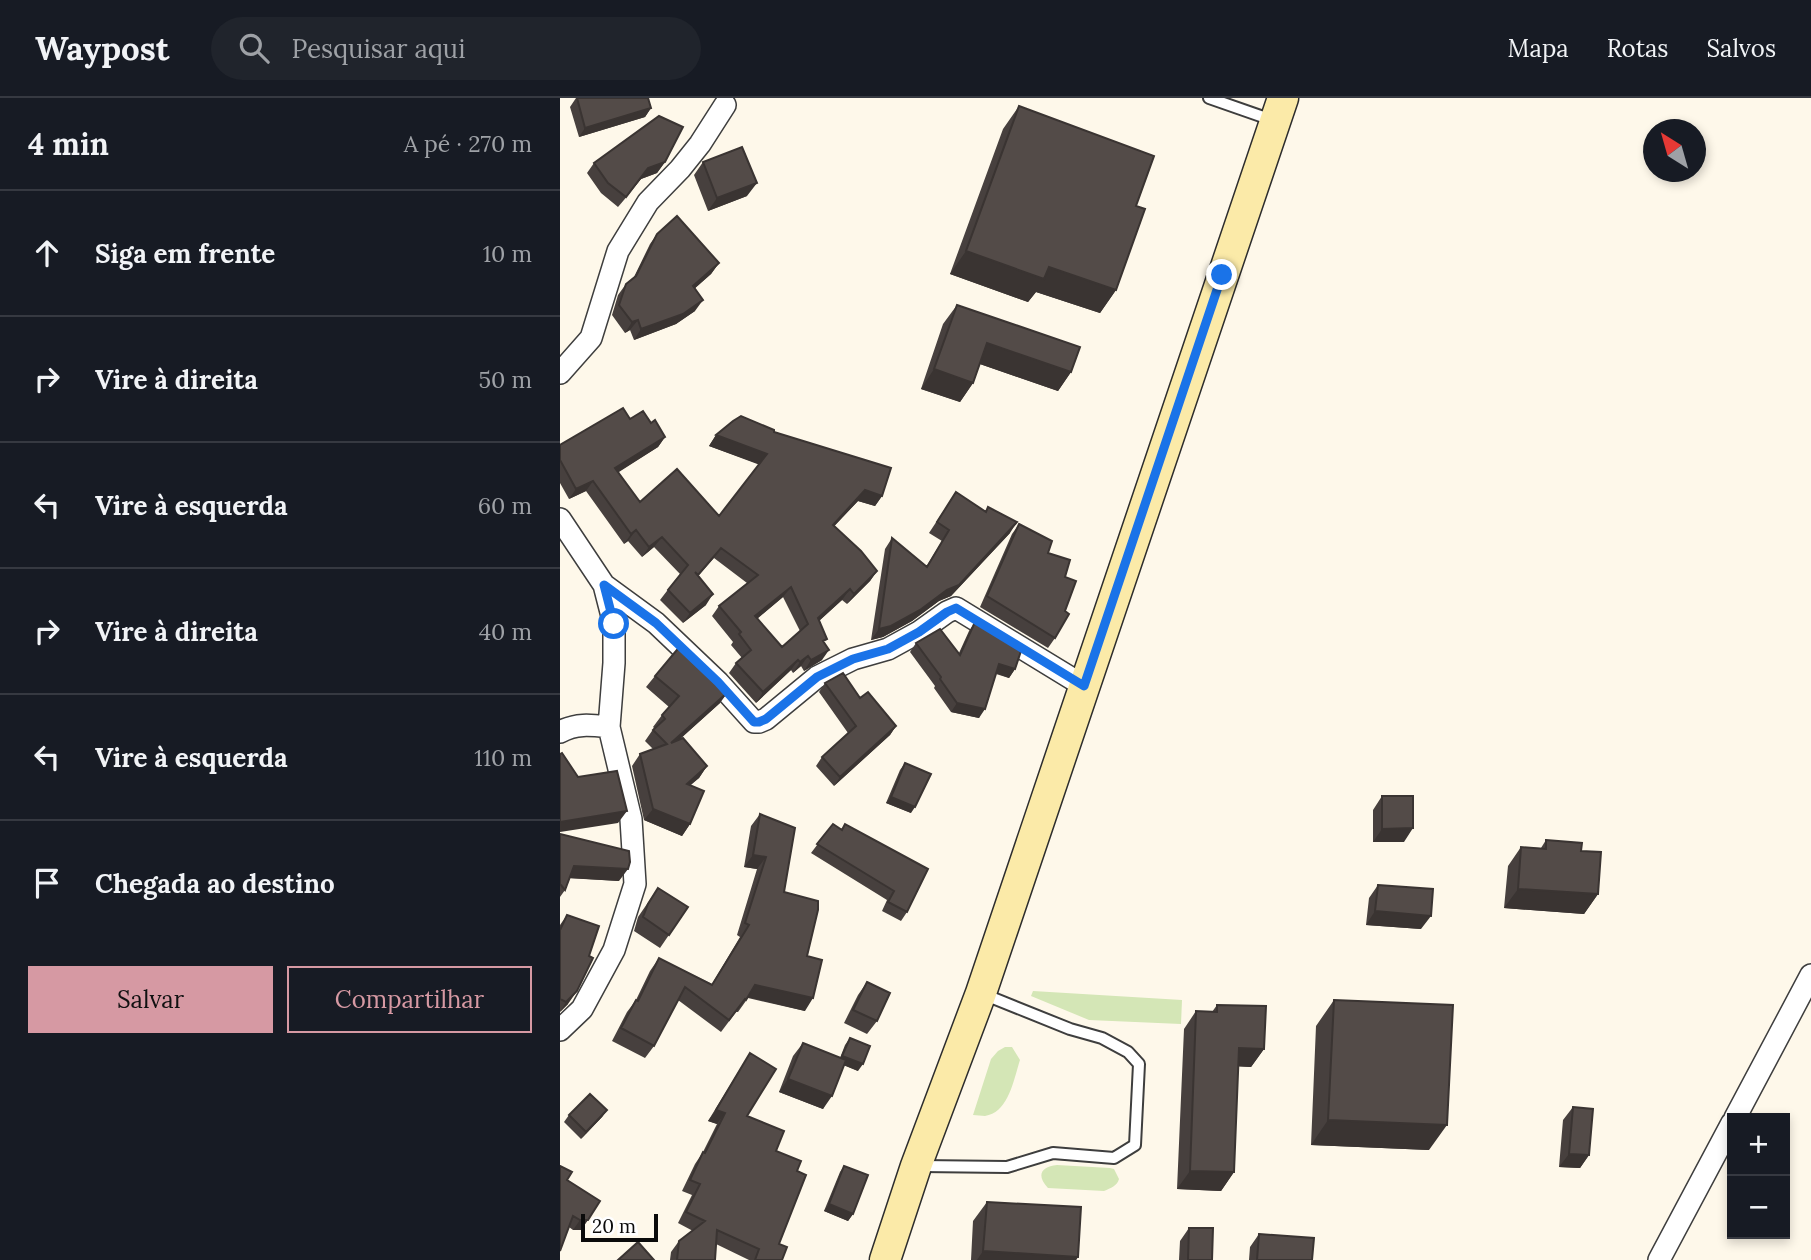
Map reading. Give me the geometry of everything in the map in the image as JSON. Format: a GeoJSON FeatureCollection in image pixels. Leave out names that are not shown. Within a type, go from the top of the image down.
{"type":"FeatureCollection","features":[{"type":"Feature","properties":{"kind":"main road"},"geometry":{"type":"LineString","coordinates":[[885,1260],[916,1166],[981,993],[1279,109]]}},
{"type":"Feature","properties":{"kind":"street"},"geometry":{"type":"LineString","coordinates":[[560,373],[591,338],[618,251],[648,202],[700,144],[725,105]]}},
{"type":"Feature","properties":{"kind":"street"},"geometry":{"type":"LineString","coordinates":[[560,519],[604,585],[614,624],[609,727],[631,819],[635,884],[614,950],[582,1009],[560,1030]]}},
{"type":"Feature","properties":{"kind":"street"},"geometry":{"type":"LineString","coordinates":[[604,585],[656,623],[718,682],[754,722],[766,719],[817,677],[853,659],[888,649],[956,608],[1084,686]]}},
{"type":"Feature","properties":{"kind":"street"},"geometry":{"type":"LineString","coordinates":[[560,732],[584,724],[609,727]]}},
{"type":"Feature","properties":{"kind":"street"},"geometry":{"type":"LineString","coordinates":[[1737,1113],[1811,975]]}},
{"type":"Feature","properties":{"kind":"street"},"geometry":{"type":"LineString","coordinates":[[1659,1260],[1727,1131]]}},
{"type":"Feature","properties":{"kind":"lane"},"geometry":{"type":"LineString","coordinates":[[1209,98],[1279,109]]}},
{"type":"Feature","properties":{"kind":"lane"},"geometry":{"type":"LineString","coordinates":[[916,1166],[1007,1167],[1053,1153],[1114,1158],[1135,1144],[1139,1064],[1128,1052],[1102,1038],[1070,1029],[981,993]]}},
{"type":"Feature","properties":{"kind":"green space"},"geometry":{"type":"Polygon","coordinates":[[[1033,991],[1182,1000],[1181,1024],[1089,1020],[1031,996],[1033,991]]]}},
{"type":"Feature","properties":{"kind":"green space"},"geometry":{"type":"Polygon","coordinates":[[[1005,1047],[1012,1047],[1020,1060],[1009,1094],[1000,1109],[985,1116],[973,1115],[991,1059],[1005,1047]]]}},
{"type":"Feature","properties":{"kind":"green space"},"geometry":{"type":"Polygon","coordinates":[[[1057,1165],[1110,1168],[1114,1169],[1119,1179],[1115,1185],[1104,1191],[1048,1188],[1042,1179],[1042,1172],[1057,1165]]]}},
{"type":"Feature","properties":{"kind":"building"},"geometry":{"type":"Polygon","coordinates":[[[577,98],[648,98],[651,108],[585,128],[577,98]]]}},
{"type":"Feature","properties":{"kind":"building"},"geometry":{"type":"Polygon","coordinates":[[[1019,106],[1154,156],[1136,206],[1145,209],[1116,290],[1049,267],[1044,279],[966,251],[1019,106]]]}},
{"type":"Feature","properties":{"kind":"building"},"geometry":{"type":"Polygon","coordinates":[[[659,116],[683,127],[665,162],[648,168],[626,197],[608,183],[594,163],[659,116]]]}},
{"type":"Feature","properties":{"kind":"building"},"geometry":{"type":"Polygon","coordinates":[[[742,147],[757,183],[717,198],[703,162],[742,147]]]}},
{"type":"Feature","properties":{"kind":"building"},"geometry":{"type":"Polygon","coordinates":[[[677,216],[719,263],[693,286],[703,300],[683,314],[641,329],[638,320],[632,322],[619,305],[626,284],[636,276],[657,234],[677,216]]]}},
{"type":"Feature","properties":{"kind":"building"},"geometry":{"type":"Polygon","coordinates":[[[957,305],[1080,347],[1071,372],[987,343],[973,383],[934,369],[957,305]]]}},
{"type":"Feature","properties":{"kind":"building"},"geometry":{"type":"Polygon","coordinates":[[[623,408],[630,419],[643,411],[651,423],[655,420],[665,437],[615,468],[640,502],[677,469],[719,516],[767,454],[716,435],[741,416],[774,432],[891,468],[882,496],[865,490],[833,525],[861,551],[877,571],[854,594],[850,589],[818,618],[827,639],[823,641],[829,650],[811,660],[808,656],[800,662],[798,660],[763,692],[736,663],[751,650],[739,634],[741,632],[719,606],[758,575],[721,548],[698,575],[695,572],[713,594],[690,613],[668,590],[688,565],[662,537],[649,547],[636,530],[631,534],[593,481],[576,489],[560,460],[560,445],[623,408]],[[791,587],[755,616],[782,647],[808,624],[791,587]]]}},
{"type":"Feature","properties":{"kind":"building"},"geometry":{"type":"Polygon","coordinates":[[[956,492],[986,512],[988,507],[1017,522],[959,585],[891,626],[879,629],[892,538],[927,567],[949,530],[937,522],[956,492]]]}},
{"type":"Feature","properties":{"kind":"building"},"geometry":{"type":"Polygon","coordinates":[[[1019,524],[1052,541],[1048,553],[1070,560],[1065,577],[1076,581],[1065,611],[1069,614],[1055,638],[987,596],[1019,524]]]}},
{"type":"Feature","properties":{"kind":"building"},"geometry":{"type":"Polygon","coordinates":[[[975,622],[1021,651],[1015,669],[999,664],[985,709],[957,703],[916,643],[940,629],[960,655],[975,622]]]}},
{"type":"Feature","properties":{"kind":"building"},"geometry":{"type":"Polygon","coordinates":[[[681,645],[728,692],[671,743],[683,738],[707,766],[687,784],[704,791],[690,824],[653,809],[640,754],[667,744],[653,730],[665,719],[662,715],[679,696],[655,676],[681,645]]]}},
{"type":"Feature","properties":{"kind":"building"},"geometry":{"type":"Polygon","coordinates":[[[843,673],[860,698],[868,692],[896,726],[840,777],[822,757],[856,726],[825,683],[843,673]]]}},
{"type":"Feature","properties":{"kind":"building"},"geometry":{"type":"Polygon","coordinates":[[[562,753],[578,777],[617,771],[627,811],[560,822],[562,753]]]}},
{"type":"Feature","properties":{"kind":"building"},"geometry":{"type":"Polygon","coordinates":[[[905,763],[931,774],[915,807],[891,797],[905,763]]]}},
{"type":"Feature","properties":{"kind":"building"},"geometry":{"type":"Polygon","coordinates":[[[1382,796],[1413,796],[1413,828],[1382,829],[1382,796]]]}},
{"type":"Feature","properties":{"kind":"building"},"geometry":{"type":"Polygon","coordinates":[[[760,814],[795,828],[784,892],[818,901],[807,956],[822,960],[813,998],[755,985],[729,1020],[685,987],[654,1046],[621,1028],[659,958],[712,985],[749,925],[745,923],[766,857],[753,855],[760,814]]]}},
{"type":"Feature","properties":{"kind":"building"},"geometry":{"type":"Polygon","coordinates":[[[833,824],[842,830],[845,824],[928,869],[907,912],[888,902],[894,891],[817,844],[833,824]]]}},
{"type":"Feature","properties":{"kind":"building"},"geometry":{"type":"Polygon","coordinates":[[[560,834],[629,851],[628,869],[574,866],[565,890],[560,884],[560,834]]]}},
{"type":"Feature","properties":{"kind":"building"},"geometry":{"type":"Polygon","coordinates":[[[1546,840],[1582,843],[1581,851],[1601,852],[1598,894],[1518,889],[1521,847],[1546,849],[1546,840]]]}},
{"type":"Feature","properties":{"kind":"building"},"geometry":{"type":"Polygon","coordinates":[[[1378,885],[1433,889],[1431,916],[1375,911],[1378,885]]]}},
{"type":"Feature","properties":{"kind":"building"},"geometry":{"type":"Polygon","coordinates":[[[658,888],[688,907],[669,935],[643,917],[658,888]]]}},
{"type":"Feature","properties":{"kind":"building"},"geometry":{"type":"Polygon","coordinates":[[[567,915],[599,926],[589,956],[593,958],[577,991],[566,1002],[560,999],[560,930],[567,915]]]}},
{"type":"Feature","properties":{"kind":"building"},"geometry":{"type":"Polygon","coordinates":[[[867,982],[890,993],[877,1021],[853,1010],[867,982]]]}},
{"type":"Feature","properties":{"kind":"building"},"geometry":{"type":"Polygon","coordinates":[[[1334,1000],[1453,1005],[1447,1125],[1328,1120],[1334,1000]]]}},
{"type":"Feature","properties":{"kind":"building"},"geometry":{"type":"Polygon","coordinates":[[[1217,1005],[1266,1006],[1264,1049],[1239,1048],[1234,1172],[1190,1171],[1196,1011],[1217,1012],[1217,1005]]]}},
{"type":"Feature","properties":{"kind":"building"},"geometry":{"type":"Polygon","coordinates":[[[850,1038],[870,1046],[863,1064],[842,1056],[850,1038]]]}},
{"type":"Feature","properties":{"kind":"building"},"geometry":{"type":"Polygon","coordinates":[[[803,1043],[846,1060],[832,1096],[788,1079],[803,1043]]]}},
{"type":"Feature","properties":{"kind":"building"},"geometry":{"type":"Polygon","coordinates":[[[750,1053],[776,1069],[747,1116],[784,1131],[776,1151],[801,1161],[797,1171],[806,1175],[779,1244],[787,1247],[782,1260],[755,1260],[759,1249],[717,1230],[715,1260],[677,1260],[679,1241],[705,1221],[686,1212],[700,1184],[690,1180],[725,1113],[716,1110],[750,1053]]]}},
{"type":"Feature","properties":{"kind":"building"},"geometry":{"type":"Polygon","coordinates":[[[590,1094],[607,1110],[586,1132],[569,1115],[590,1094]]]}},
{"type":"Feature","properties":{"kind":"building"},"geometry":{"type":"Polygon","coordinates":[[[1573,1107],[1593,1109],[1589,1155],[1569,1154],[1573,1107]]]}},
{"type":"Feature","properties":{"kind":"building"},"geometry":{"type":"Polygon","coordinates":[[[560,1166],[572,1172],[567,1180],[600,1201],[588,1220],[573,1216],[560,1251],[560,1166]]]}},
{"type":"Feature","properties":{"kind":"building"},"geometry":{"type":"Polygon","coordinates":[[[844,1166],[868,1175],[853,1214],[829,1204],[844,1166]]]}},
{"type":"Feature","properties":{"kind":"building"},"geometry":{"type":"Polygon","coordinates":[[[987,1202],[1081,1207],[1078,1257],[983,1251],[987,1202]]]}},
{"type":"Feature","properties":{"kind":"building"},"geometry":{"type":"Polygon","coordinates":[[[1189,1228],[1213,1228],[1212,1260],[1188,1260],[1189,1228]]]}},
{"type":"Feature","properties":{"kind":"building"},"geometry":{"type":"Polygon","coordinates":[[[1259,1234],[1314,1238],[1312,1260],[1257,1260],[1259,1234]]]}},
{"type":"Feature","properties":{"kind":"building"},"geometry":{"type":"Polygon","coordinates":[[[638,1242],[654,1260],[618,1260],[638,1242]]]}},
{"type":"Feature","properties":{"kind":"route"},"geometry":{"type":"LineString","coordinates":[[614,624],[604,585],[656,623],[718,682],[754,722],[766,719],[817,677],[853,659],[888,649],[956,608],[1084,686],[1222,275]]}}]}
